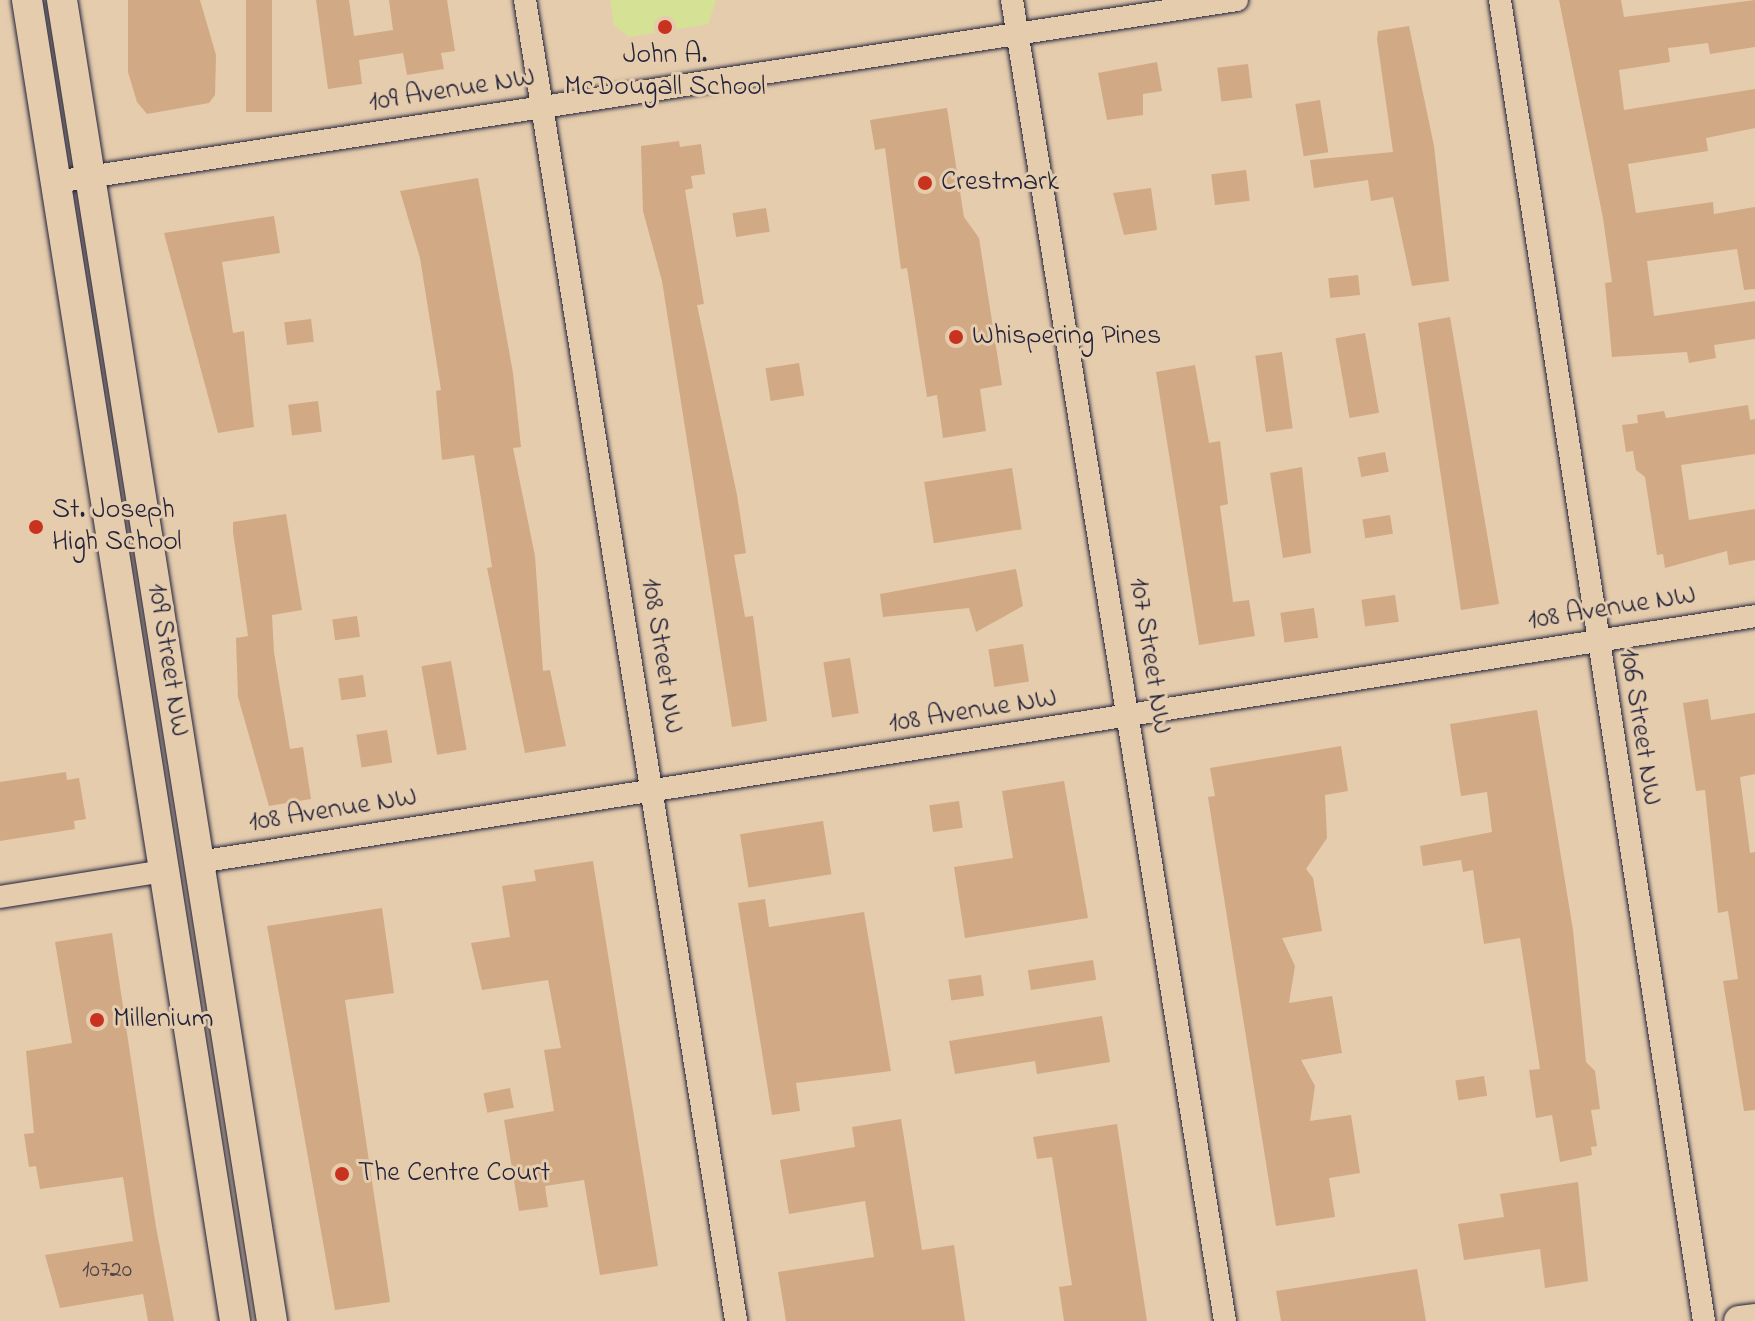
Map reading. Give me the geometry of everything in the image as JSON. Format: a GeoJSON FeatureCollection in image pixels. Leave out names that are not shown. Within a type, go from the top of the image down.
{"type":"FeatureCollection","features":[{"type":"Feature","properties":{"kind":"main road","name":"109 Street NW"},"geometry":{"type":"LineString","coordinates":[[27,0],[235,1321]]}},
{"type":"Feature","properties":{"kind":"main road","name":"109 Street NW"},"geometry":{"type":"LineString","coordinates":[[62,0],[272,1321]]}},
{"type":"Feature","properties":{"kind":"main road"},"geometry":{"type":"LineString","coordinates":[[1739,1321],[1755,1319]]}},
{"type":"Feature","properties":{"kind":"street","name":"108 Street NW"},"geometry":{"type":"LineString","coordinates":[[525,0],[736,1321]]}},
{"type":"Feature","properties":{"kind":"street","name":"107 Street NW"},"geometry":{"type":"LineString","coordinates":[[1012,0],[1225,1321]]}},
{"type":"Feature","properties":{"kind":"street","name":"109 Avenue NW"},"geometry":{"type":"LineString","coordinates":[[56,182],[1237,0]]}},
{"type":"Feature","properties":{"kind":"street","name":"106 Street NW"},"geometry":{"type":"LineString","coordinates":[[1500,0],[1595,642],[1704,1321]]}},
{"type":"Feature","properties":{"kind":"street","name":"108 Avenue NW"},"geometry":{"type":"LineString","coordinates":[[199,862],[1129,719],[1755,616]]}},
{"type":"Feature","properties":{"kind":"street"},"geometry":{"type":"LineString","coordinates":[[0,897],[165,871]]}},
{"type":"Feature","properties":{"kind":"green space"},"geometry":{"type":"Polygon","coordinates":[[[610,0],[716,0],[708,24],[629,37],[614,25],[610,0]]]}},
{"type":"Feature","properties":{"kind":"building"},"geometry":{"type":"Polygon","coordinates":[[[128,0],[200,0],[216,55],[215,95],[209,103],[147,114],[137,102],[128,72],[128,0]]]}},
{"type":"Feature","properties":{"kind":"building"},"geometry":{"type":"Polygon","coordinates":[[[246,0],[272,0],[272,112],[246,112],[246,0]]]}},
{"type":"Feature","properties":{"kind":"building"},"geometry":{"type":"Polygon","coordinates":[[[316,0],[349,0],[354,36],[393,30],[389,0],[447,0],[455,51],[441,53],[444,69],[407,75],[403,53],[359,60],[362,84],[328,89],[316,0]]]}},
{"type":"Feature","properties":{"kind":"building"},"geometry":{"type":"Polygon","coordinates":[[[1559,0],[1621,0],[1624,17],[1755,0],[1755,47],[1710,54],[1708,43],[1668,48],[1670,62],[1619,70],[1624,110],[1755,89],[1755,128],[1706,138],[1708,151],[1628,164],[1636,213],[1713,202],[1714,214],[1755,207],[1755,289],[1744,290],[1737,249],[1647,261],[1654,316],[1755,301],[1755,339],[1714,345],[1716,358],[1689,363],[1687,352],[1612,357],[1605,283],[1612,282],[1603,218],[1559,0]]]}},
{"type":"Feature","properties":{"kind":"building"},"geometry":{"type":"Polygon","coordinates":[[[1409,26],[1434,146],[1449,281],[1412,286],[1393,197],[1371,201],[1368,180],[1314,188],[1310,160],[1393,152],[1378,31],[1409,26]]]}},
{"type":"Feature","properties":{"kind":"building"},"geometry":{"type":"Polygon","coordinates":[[[1157,62],[1162,91],[1143,94],[1143,115],[1107,120],[1098,73],[1157,62]]]}},
{"type":"Feature","properties":{"kind":"building"},"geometry":{"type":"Polygon","coordinates":[[[1248,64],[1252,98],[1221,102],[1217,68],[1248,64]]]}},
{"type":"Feature","properties":{"kind":"building"},"geometry":{"type":"Polygon","coordinates":[[[1320,100],[1328,152],[1304,156],[1295,104],[1320,100]]]}},
{"type":"Feature","properties":{"kind":"building"},"geometry":{"type":"Polygon","coordinates":[[[947,108],[964,217],[979,238],[1002,385],[980,389],[986,431],[943,438],[937,395],[927,397],[907,268],[901,269],[885,148],[875,150],[870,120],[947,108]]]}},
{"type":"Feature","properties":{"kind":"building"},"geometry":{"type":"Polygon","coordinates":[[[679,141],[680,147],[701,144],[705,174],[691,176],[693,188],[685,190],[704,304],[697,305],[737,495],[746,553],[734,555],[745,617],[753,616],[767,721],[732,727],[662,281],[643,211],[641,146],[679,141]]]}},
{"type":"Feature","properties":{"kind":"building"},"geometry":{"type":"Polygon","coordinates":[[[1246,170],[1250,201],[1215,205],[1211,174],[1246,170]]]}},
{"type":"Feature","properties":{"kind":"building"},"geometry":{"type":"Polygon","coordinates":[[[478,178],[513,373],[521,447],[513,448],[535,556],[543,671],[550,670],[566,746],[525,753],[487,568],[492,567],[474,455],[442,460],[436,391],[441,390],[420,258],[400,191],[478,178]]]}},
{"type":"Feature","properties":{"kind":"building"},"geometry":{"type":"Polygon","coordinates":[[[1151,188],[1157,230],[1124,235],[1113,193],[1151,188]]]}},
{"type":"Feature","properties":{"kind":"building"},"geometry":{"type":"Polygon","coordinates":[[[766,208],[770,232],[736,237],[732,213],[766,208]]]}},
{"type":"Feature","properties":{"kind":"building"},"geometry":{"type":"Polygon","coordinates":[[[274,216],[280,253],[222,262],[233,333],[244,331],[254,427],[218,433],[164,233],[274,216]]]}},
{"type":"Feature","properties":{"kind":"building"},"geometry":{"type":"Polygon","coordinates":[[[1358,275],[1360,295],[1330,298],[1328,278],[1358,275]]]}},
{"type":"Feature","properties":{"kind":"building"},"geometry":{"type":"Polygon","coordinates":[[[1450,317],[1499,604],[1461,610],[1418,323],[1450,317]]]}},
{"type":"Feature","properties":{"kind":"building"},"geometry":{"type":"Polygon","coordinates":[[[311,319],[314,342],[287,345],[284,322],[311,319]]]}},
{"type":"Feature","properties":{"kind":"building"},"geometry":{"type":"Polygon","coordinates":[[[1365,333],[1379,413],[1350,418],[1335,338],[1365,333]]]}},
{"type":"Feature","properties":{"kind":"building"},"geometry":{"type":"Polygon","coordinates":[[[1282,352],[1293,428],[1266,432],[1255,356],[1282,352]]]}},
{"type":"Feature","properties":{"kind":"building"},"geometry":{"type":"Polygon","coordinates":[[[799,363],[804,396],[771,401],[765,368],[799,363]]]}},
{"type":"Feature","properties":{"kind":"building"},"geometry":{"type":"Polygon","coordinates":[[[1195,365],[1209,443],[1220,441],[1228,504],[1220,506],[1233,602],[1249,600],[1255,636],[1199,645],[1156,372],[1195,365]]]}},
{"type":"Feature","properties":{"kind":"building"},"geometry":{"type":"Polygon","coordinates":[[[318,401],[322,432],[292,435],[288,405],[318,401]]]}},
{"type":"Feature","properties":{"kind":"building"},"geometry":{"type":"Polygon","coordinates":[[[1748,405],[1750,420],[1755,419],[1755,454],[1681,465],[1689,520],[1755,509],[1755,560],[1729,565],[1727,551],[1665,568],[1663,554],[1657,555],[1645,477],[1636,470],[1633,451],[1626,452],[1622,425],[1638,423],[1637,415],[1664,411],[1666,418],[1748,405]]]}},
{"type":"Feature","properties":{"kind":"building"},"geometry":{"type":"Polygon","coordinates":[[[1385,452],[1389,472],[1361,477],[1358,457],[1385,452]]]}},
{"type":"Feature","properties":{"kind":"building"},"geometry":{"type":"Polygon","coordinates":[[[1302,467],[1311,553],[1283,558],[1270,473],[1302,467]]]}},
{"type":"Feature","properties":{"kind":"building"},"geometry":{"type":"Polygon","coordinates":[[[1012,468],[1022,529],[934,543],[924,482],[1012,468]]]}},
{"type":"Feature","properties":{"kind":"building"},"geometry":{"type":"Polygon","coordinates":[[[286,514],[302,610],[272,615],[274,652],[290,749],[303,747],[311,799],[269,806],[238,697],[236,638],[248,636],[233,522],[286,514]]]}},
{"type":"Feature","properties":{"kind":"building"},"geometry":{"type":"Polygon","coordinates":[[[1390,515],[1393,534],[1365,538],[1362,519],[1390,515]]]}},
{"type":"Feature","properties":{"kind":"building"},"geometry":{"type":"Polygon","coordinates":[[[1016,569],[1023,606],[976,632],[969,608],[883,617],[880,594],[1016,569]]]}},
{"type":"Feature","properties":{"kind":"building"},"geometry":{"type":"Polygon","coordinates":[[[1395,595],[1399,622],[1365,626],[1361,600],[1395,595]]]}},
{"type":"Feature","properties":{"kind":"building"},"geometry":{"type":"Polygon","coordinates":[[[1314,608],[1318,638],[1285,642],[1280,613],[1314,608]]]}},
{"type":"Feature","properties":{"kind":"building"},"geometry":{"type":"Polygon","coordinates":[[[357,616],[360,637],[335,640],[332,619],[357,616]]]}},
{"type":"Feature","properties":{"kind":"building"},"geometry":{"type":"Polygon","coordinates":[[[1023,644],[1029,682],[994,687],[988,649],[1023,644]]]}},
{"type":"Feature","properties":{"kind":"building"},"geometry":{"type":"Polygon","coordinates":[[[850,658],[859,713],[832,718],[823,662],[850,658]]]}},
{"type":"Feature","properties":{"kind":"building"},"geometry":{"type":"Polygon","coordinates":[[[451,661],[467,750],[437,755],[421,666],[451,661]]]}},
{"type":"Feature","properties":{"kind":"building"},"geometry":{"type":"Polygon","coordinates":[[[363,675],[366,697],[341,700],[338,678],[363,675]]]}},
{"type":"Feature","properties":{"kind":"building"},"geometry":{"type":"Polygon","coordinates":[[[1708,699],[1711,720],[1755,713],[1755,774],[1740,777],[1750,853],[1755,852],[1755,1110],[1744,1111],[1723,981],[1738,979],[1728,911],[1718,913],[1705,790],[1696,791],[1683,703],[1708,699]]]}},
{"type":"Feature","properties":{"kind":"building"},"geometry":{"type":"Polygon","coordinates":[[[1537,710],[1573,930],[1586,1062],[1595,1071],[1600,1109],[1591,1110],[1597,1146],[1591,1147],[1592,1155],[1560,1162],[1552,1115],[1536,1118],[1529,1070],[1540,1069],[1520,938],[1484,944],[1473,870],[1463,872],[1461,860],[1423,866],[1420,846],[1492,832],[1487,792],[1461,796],[1450,724],[1537,710]]]}},
{"type":"Feature","properties":{"kind":"building"},"geometry":{"type":"Polygon","coordinates":[[[387,730],[392,763],[362,767],[356,735],[387,730]]]}},
{"type":"Feature","properties":{"kind":"building"},"geometry":{"type":"Polygon","coordinates":[[[1341,746],[1348,791],[1325,795],[1327,838],[1306,869],[1313,878],[1322,931],[1282,938],[1295,966],[1289,1003],[1332,996],[1342,1053],[1301,1060],[1315,1086],[1310,1121],[1351,1115],[1360,1173],[1329,1178],[1335,1217],[1276,1226],[1208,797],[1215,796],[1210,768],[1341,746]]]}},
{"type":"Feature","properties":{"kind":"building"},"geometry":{"type":"Polygon","coordinates":[[[66,772],[67,780],[79,778],[86,819],[74,821],[75,829],[0,841],[0,782],[66,772]]]}},
{"type":"Feature","properties":{"kind":"building"},"geometry":{"type":"Polygon","coordinates":[[[1064,781],[1088,918],[965,938],[954,867],[1013,858],[1002,791],[1064,781]]]}},
{"type":"Feature","properties":{"kind":"building"},"geometry":{"type":"Polygon","coordinates":[[[959,801],[963,828],[933,832],[929,805],[959,801]]]}},
{"type":"Feature","properties":{"kind":"building"},"geometry":{"type":"Polygon","coordinates":[[[823,821],[831,874],[748,887],[740,834],[823,821]]]}},
{"type":"Feature","properties":{"kind":"building"},"geometry":{"type":"Polygon","coordinates":[[[593,861],[658,1266],[600,1275],[584,1180],[545,1186],[548,1207],[519,1211],[504,1120],[554,1111],[544,1050],[561,1048],[548,980],[482,990],[471,943],[510,937],[502,886],[536,881],[534,870],[593,861]]]}},
{"type":"Feature","properties":{"kind":"building"},"geometry":{"type":"Polygon","coordinates":[[[765,899],[769,927],[864,912],[891,1071],[796,1083],[800,1111],[772,1115],[738,903],[765,899]]]}},
{"type":"Feature","properties":{"kind":"building"},"geometry":{"type":"Polygon","coordinates":[[[382,908],[394,993],[345,1000],[390,1302],[335,1310],[267,926],[382,908]]]}},
{"type":"Feature","properties":{"kind":"building"},"geometry":{"type":"Polygon","coordinates":[[[112,933],[156,1227],[174,1321],[148,1321],[143,1294],[60,1308],[45,1255],[133,1241],[123,1177],[40,1189],[36,1166],[29,1167],[24,1134],[34,1133],[26,1051],[72,1043],[55,942],[112,933]]]}},
{"type":"Feature","properties":{"kind":"building"},"geometry":{"type":"Polygon","coordinates":[[[1093,960],[1096,980],[1031,990],[1028,970],[1093,960]]]}},
{"type":"Feature","properties":{"kind":"building"},"geometry":{"type":"Polygon","coordinates":[[[981,975],[984,996],[951,1000],[948,980],[981,975]]]}},
{"type":"Feature","properties":{"kind":"building"},"geometry":{"type":"Polygon","coordinates":[[[1102,1016],[1110,1062],[1037,1074],[1035,1061],[955,1074],[949,1041],[1102,1016]]]}},
{"type":"Feature","properties":{"kind":"building"},"geometry":{"type":"Polygon","coordinates":[[[1484,1076],[1487,1096],[1458,1100],[1455,1081],[1484,1076]]]}},
{"type":"Feature","properties":{"kind":"building"},"geometry":{"type":"Polygon","coordinates":[[[510,1088],[514,1108],[487,1113],[483,1093],[510,1088]]]}},
{"type":"Feature","properties":{"kind":"building"},"geometry":{"type":"Polygon","coordinates":[[[901,1119],[922,1250],[954,1245],[965,1321],[786,1321],[778,1272],[874,1257],[865,1201],[789,1214],[780,1160],[855,1147],[852,1127],[901,1119]]]}},
{"type":"Feature","properties":{"kind":"building"},"geometry":{"type":"Polygon","coordinates":[[[1117,1124],[1147,1321],[1064,1321],[1059,1287],[1072,1285],[1052,1157],[1037,1159],[1033,1137],[1117,1124]]]}},
{"type":"Feature","properties":{"kind":"building"},"geometry":{"type":"Polygon","coordinates":[[[1578,1182],[1588,1281],[1545,1288],[1540,1249],[1464,1260],[1458,1224],[1504,1217],[1500,1194],[1578,1182]]]}},
{"type":"Feature","properties":{"kind":"building"},"geometry":{"type":"Polygon","coordinates":[[[1417,1269],[1426,1321],[1281,1321],[1276,1291],[1417,1269]]]}},
{"type":"Feature","properties":{"kind":"place","name":"John A. McDougall School"},"geometry":{"type":"Point","coordinates":[665,27]}},
{"type":"Feature","properties":{"kind":"place","name":"Crestmark"},"geometry":{"type":"Point","coordinates":[925,183]}},
{"type":"Feature","properties":{"kind":"place","name":"Whispering Pines"},"geometry":{"type":"Point","coordinates":[956,337]}},
{"type":"Feature","properties":{"kind":"place","name":"St. Joseph High School"},"geometry":{"type":"Point","coordinates":[36,527]}},
{"type":"Feature","properties":{"kind":"place","name":"Millenium"},"geometry":{"type":"Point","coordinates":[97,1020]}},
{"type":"Feature","properties":{"kind":"place","name":"The Centre Court"},"geometry":{"type":"Point","coordinates":[342,1174]}}]}
